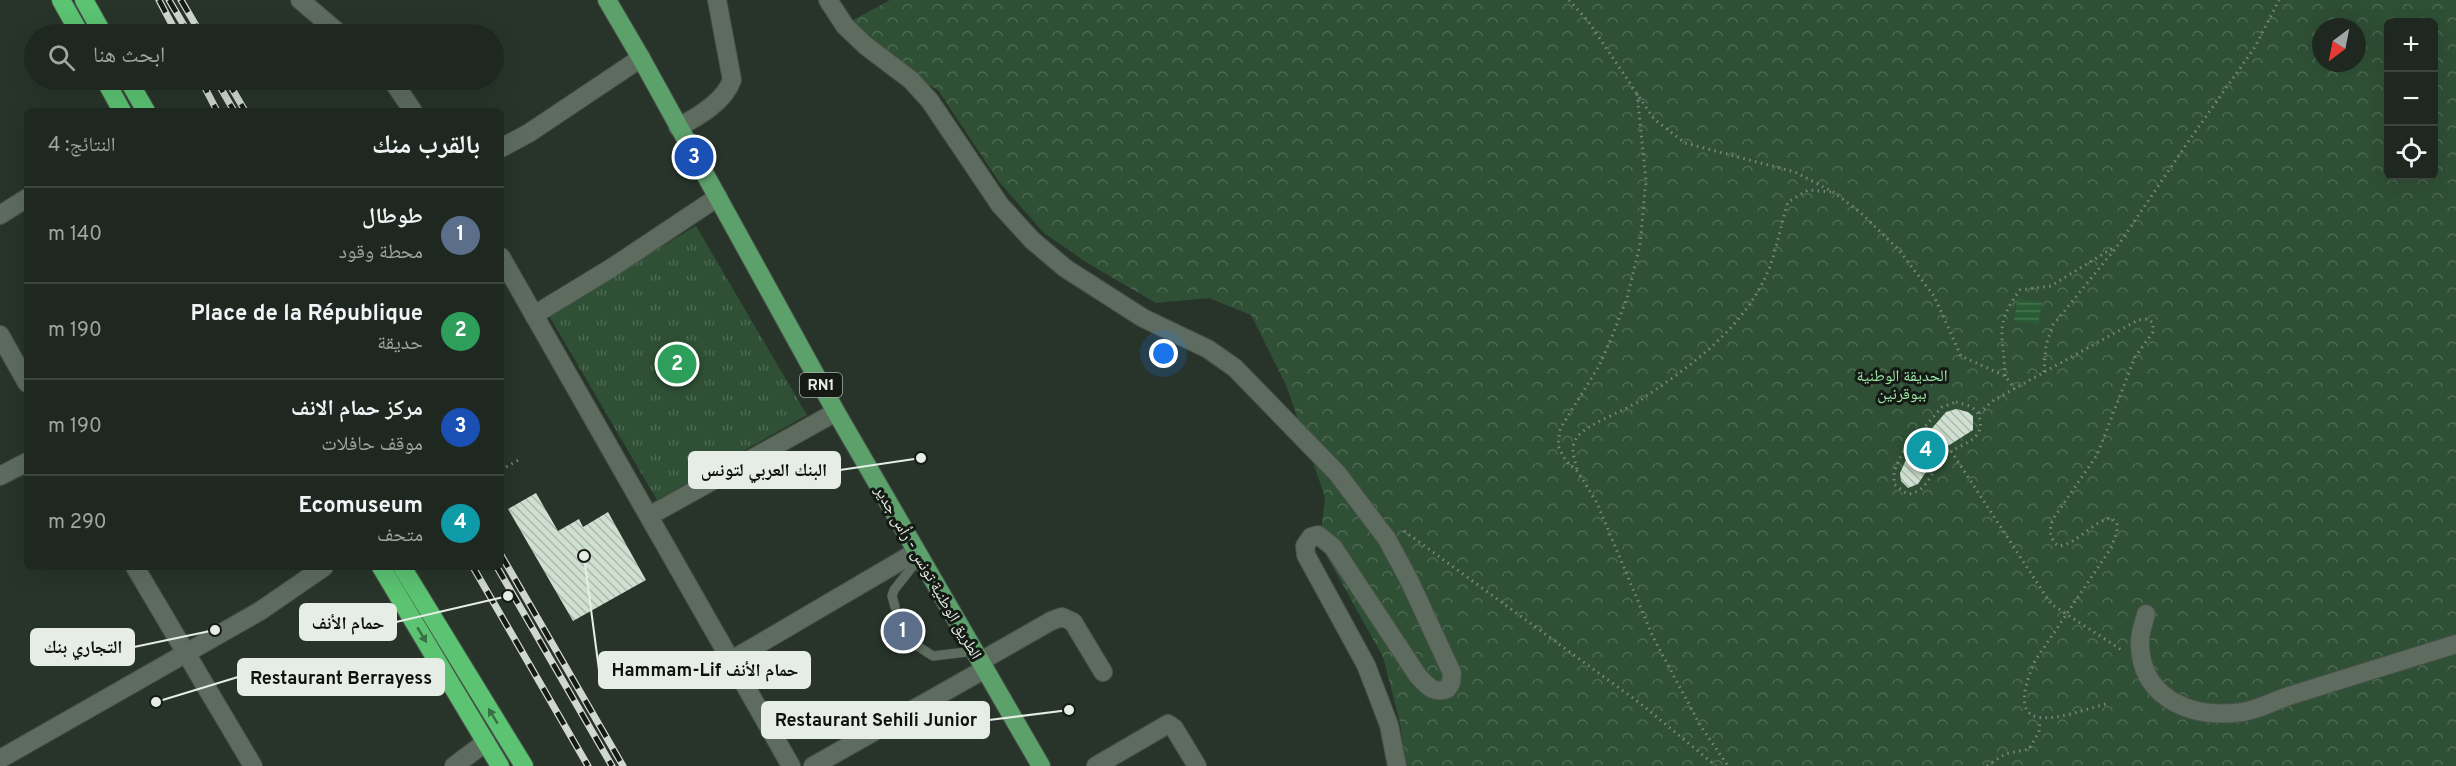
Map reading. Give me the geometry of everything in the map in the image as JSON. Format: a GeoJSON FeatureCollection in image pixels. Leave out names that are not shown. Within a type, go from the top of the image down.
{"type":"FeatureCollection","features":[{"type":"Feature","properties":{"kind":"highway"},"geometry":{"type":"LineString","coordinates":[[61,0],[74,24]]}},
{"type":"Feature","properties":{"kind":"highway"},"geometry":{"type":"LineString","coordinates":[[84,0],[97,24]]}},
{"type":"Feature","properties":{"kind":"highway"},"geometry":{"type":"LineString","coordinates":[[110,90],[120,108]]}},
{"type":"Feature","properties":{"kind":"highway"},"geometry":{"type":"LineString","coordinates":[[134,90],[144,108]]}},
{"type":"Feature","properties":{"kind":"highway"},"geometry":{"type":"LineString","coordinates":[[383,570],[500,766]]}},
{"type":"Feature","properties":{"kind":"highway"},"geometry":{"type":"LineString","coordinates":[[404,570],[524,766]]}},
{"type":"Feature","properties":{"kind":"main road","name":"الطريق الوطنية تونس - رأس جدير"},"geometry":{"type":"LineString","coordinates":[[607,0],[836,412],[1041,766]]}},
{"type":"Feature","properties":{"kind":"street"},"geometry":{"type":"LineString","coordinates":[[300,0],[328,24]]}},
{"type":"Feature","properties":{"kind":"street"},"geometry":{"type":"LineString","coordinates":[[678,127],[695,119],[724,95],[732,80],[717,0]]}},
{"type":"Feature","properties":{"kind":"street"},"geometry":{"type":"LineString","coordinates":[[828,0],[845,26],[866,46],[911,80],[930,101],[1000,205],[1032,240],[1065,268],[1134,312],[1208,349],[1235,368],[1357,496],[1387,539],[1452,673],[1451,683],[1447,689],[1439,692],[1431,690],[1418,676],[1333,547],[1318,535],[1311,537],[1305,546],[1306,555],[1366,665],[1389,725],[1397,766]]}},
{"type":"Feature","properties":{"kind":"street"},"geometry":{"type":"LineString","coordinates":[[504,146],[529,133],[641,58]]}},
{"type":"Feature","properties":{"kind":"street"},"geometry":{"type":"LineString","coordinates":[[399,90],[411,108]]}},
{"type":"Feature","properties":{"kind":"street"},"geometry":{"type":"LineString","coordinates":[[534,315],[613,267],[718,197]]}},
{"type":"Feature","properties":{"kind":"street"},"geometry":{"type":"LineString","coordinates":[[0,215],[24,200]]}},
{"type":"Feature","properties":{"kind":"street"},"geometry":{"type":"LineString","coordinates":[[504,262],[791,766]]}},
{"type":"Feature","properties":{"kind":"street"},"geometry":{"type":"LineString","coordinates":[[0,335],[24,378]]}},
{"type":"Feature","properties":{"kind":"street"},"geometry":{"type":"LineString","coordinates":[[649,516],[836,412]]}},
{"type":"Feature","properties":{"kind":"street"},"geometry":{"type":"LineString","coordinates":[[0,477],[24,464]]}},
{"type":"Feature","properties":{"kind":"street"},"geometry":{"type":"LineString","coordinates":[[730,661],[918,554]]}},
{"type":"Feature","properties":{"kind":"street"},"geometry":{"type":"LineString","coordinates":[[137,570],[253,766]]}},
{"type":"Feature","properties":{"kind":"street"},"geometry":{"type":"LineString","coordinates":[[4,756],[260,611],[320,570]]}},
{"type":"Feature","properties":{"kind":"street"},"geometry":{"type":"LineString","coordinates":[[2146,614],[2140,639],[2141,656],[2146,674],[2159,693],[2177,705],[2220,714],[2257,708],[2456,644]]}},
{"type":"Feature","properties":{"kind":"street"},"geometry":{"type":"LineString","coordinates":[[813,766],[980,660],[1062,617],[1073,622],[1103,672]]}},
{"type":"Feature","properties":{"kind":"street"},"geometry":{"type":"LineString","coordinates":[[1096,766],[1168,724],[1174,728],[1197,766]]}},
{"type":"Feature","properties":{"kind":"street"},"geometry":{"type":"LineString","coordinates":[[454,766],[486,742]]}},
{"type":"Feature","properties":{"kind":"lane"},"geometry":{"type":"LineString","coordinates":[[895,607],[892,596],[894,590],[918,554]]}},
{"type":"Feature","properties":{"kind":"lane"},"geometry":{"type":"LineString","coordinates":[[919,647],[933,656],[980,660]]}},
{"type":"Feature","properties":{"kind":"path"},"geometry":{"type":"LineString","coordinates":[[1569,0],[1588,21],[1654,119],[1685,143],[1795,172],[1833,192],[1860,212],[1898,249],[1934,296],[1961,356],[2005,376],[2015,389]]}},
{"type":"Feature","properties":{"kind":"path"},"geometry":{"type":"LineString","coordinates":[[2044,372],[2046,345],[2053,325],[2119,244],[2255,47],[2279,0]]}},
{"type":"Feature","properties":{"kind":"path"},"geometry":{"type":"LineString","coordinates":[[1578,472],[1566,461],[1558,446],[1560,429],[1599,366],[1613,334],[1627,298],[1640,245],[1646,180],[1637,94]]}},
{"type":"Feature","properties":{"kind":"path"},"geometry":{"type":"LineString","coordinates":[[1728,766],[1700,725],[1653,637],[1597,503],[1578,472],[1572,451],[1578,435],[1638,402],[1700,358],[1731,330],[1751,303],[1769,268],[1788,202],[1808,190],[1833,192]]}},
{"type":"Feature","properties":{"kind":"path"},"geometry":{"type":"LineString","coordinates":[[2005,376],[2001,328],[2005,313],[2020,290],[2051,286],[2119,244]]}},
{"type":"Feature","properties":{"kind":"path"},"geometry":{"type":"LineString","coordinates":[[1979,413],[1994,400],[2138,320],[2148,318],[2153,324],[2153,332],[2135,357],[2097,455],[2053,519],[2050,530],[2051,539],[2058,546],[2067,545],[2102,520],[2111,518],[2117,523],[2117,532],[2111,548],[2035,662],[2026,682],[2025,707],[2031,716],[2040,720],[2109,703]]}},
{"type":"Feature","properties":{"kind":"path"},"geometry":{"type":"LineString","coordinates":[[1956,402],[1971,406],[1979,413],[1981,425],[1972,440],[1951,451],[1936,466],[1917,494],[1907,494],[1894,484],[1894,471],[1908,441],[1922,430],[1942,407],[1956,402]]}},
{"type":"Feature","properties":{"kind":"path"},"geometry":{"type":"LineString","coordinates":[[1951,451],[2051,604],[2125,652]]}},
{"type":"Feature","properties":{"kind":"path"},"geometry":{"type":"LineString","coordinates":[[504,468],[520,459]]}},
{"type":"Feature","properties":{"kind":"path"},"geometry":{"type":"LineString","coordinates":[[1404,531],[1641,704],[1716,766]]}},
{"type":"Feature","properties":{"kind":"path"},"geometry":{"type":"LineString","coordinates":[[1987,766],[2005,754],[2029,749],[2039,732],[2040,720]]}},
{"type":"Feature","properties":{"kind":"green space","name":"الحديقة الوطنية ببوقرنين"},"geometry":{"type":"Polygon","coordinates":[[[890,0],[2456,0],[2456,766],[1406,766],[1400,723],[1383,657],[1320,544],[1325,497],[1286,385],[1251,315],[1209,298],[1156,303],[1089,264],[1044,233],[1000,183],[938,90],[899,67],[851,21],[890,0]]]}},
{"type":"Feature","properties":{"kind":"green space"},"geometry":{"type":"Polygon","coordinates":[[[696,226],[807,415],[657,500],[548,314],[696,226]]]}},
{"type":"Feature","properties":{"kind":"shaded area"},"geometry":{"type":"Polygon","coordinates":[[[2018,298],[2042,303],[2038,324],[2014,320],[2018,298]]]}},
{"type":"Feature","properties":{"kind":"building"},"geometry":{"type":"Polygon","coordinates":[[[1956,409],[1973,416],[1973,430],[1940,451],[1918,484],[1908,488],[1901,481],[1900,473],[1913,444],[1927,434],[1946,412],[1956,409]]]}},
{"type":"Feature","properties":{"kind":"building"},"geometry":{"type":"Polygon","coordinates":[[[536,493],[558,531],[579,519],[583,527],[608,512],[646,580],[573,621],[508,509],[536,493]]]}},
{"type":"Feature","properties":{"kind":"railway"},"geometry":{"type":"LineString","coordinates":[[159,0],[172,24]]}},
{"type":"Feature","properties":{"kind":"railway"},"geometry":{"type":"LineString","coordinates":[[169,0],[183,24]]}},
{"type":"Feature","properties":{"kind":"railway"},"geometry":{"type":"LineString","coordinates":[[181,0],[195,24]]}},
{"type":"Feature","properties":{"kind":"railway"},"geometry":{"type":"LineString","coordinates":[[206,90],[215,108]]}},
{"type":"Feature","properties":{"kind":"railway"},"geometry":{"type":"LineString","coordinates":[[222,90],[232,108]]}},
{"type":"Feature","properties":{"kind":"railway"},"geometry":{"type":"LineString","coordinates":[[233,90],[243,108]]}},
{"type":"Feature","properties":{"kind":"railway"},"geometry":{"type":"LineString","coordinates":[[504,560],[623,766]]}},
{"type":"Feature","properties":{"kind":"railway"},"geometry":{"type":"LineString","coordinates":[[475,570],[588,766]]}},
{"type":"Feature","properties":{"kind":"railway"},"geometry":{"type":"LineString","coordinates":[[499,570],[612,766]]}},
{"type":"Feature","properties":{"kind":"place","name":"مركز حمام الانف"},"geometry":{"type":"Point","coordinates":[694,157]}},
{"type":"Feature","properties":{"kind":"place","name":"Place de la République"},"geometry":{"type":"Point","coordinates":[677,364]}},
{"type":"Feature","properties":{"kind":"place","name":"Ecomuseum"},"geometry":{"type":"Point","coordinates":[1926,450]}},
{"type":"Feature","properties":{"kind":"place","name":"البنك العربي لتونس"},"geometry":{"type":"Point","coordinates":[921,458]}},
{"type":"Feature","properties":{"kind":"place","name":"Hammam-Lif حمام الأنف"},"geometry":{"type":"Point","coordinates":[584,556]}},
{"type":"Feature","properties":{"kind":"place","name":"حمام الأنف"},"geometry":{"type":"Point","coordinates":[508,596]}},
{"type":"Feature","properties":{"kind":"place","name":"التجاري بنك"},"geometry":{"type":"Point","coordinates":[215,630]}},
{"type":"Feature","properties":{"kind":"place","name":"طوطال"},"geometry":{"type":"Point","coordinates":[903,631]}},
{"type":"Feature","properties":{"kind":"place","name":"Restaurant Berrayess"},"geometry":{"type":"Point","coordinates":[156,702]}},
{"type":"Feature","properties":{"kind":"place","name":"Restaurant Sehili Junior"},"geometry":{"type":"Point","coordinates":[1069,710]}}]}
